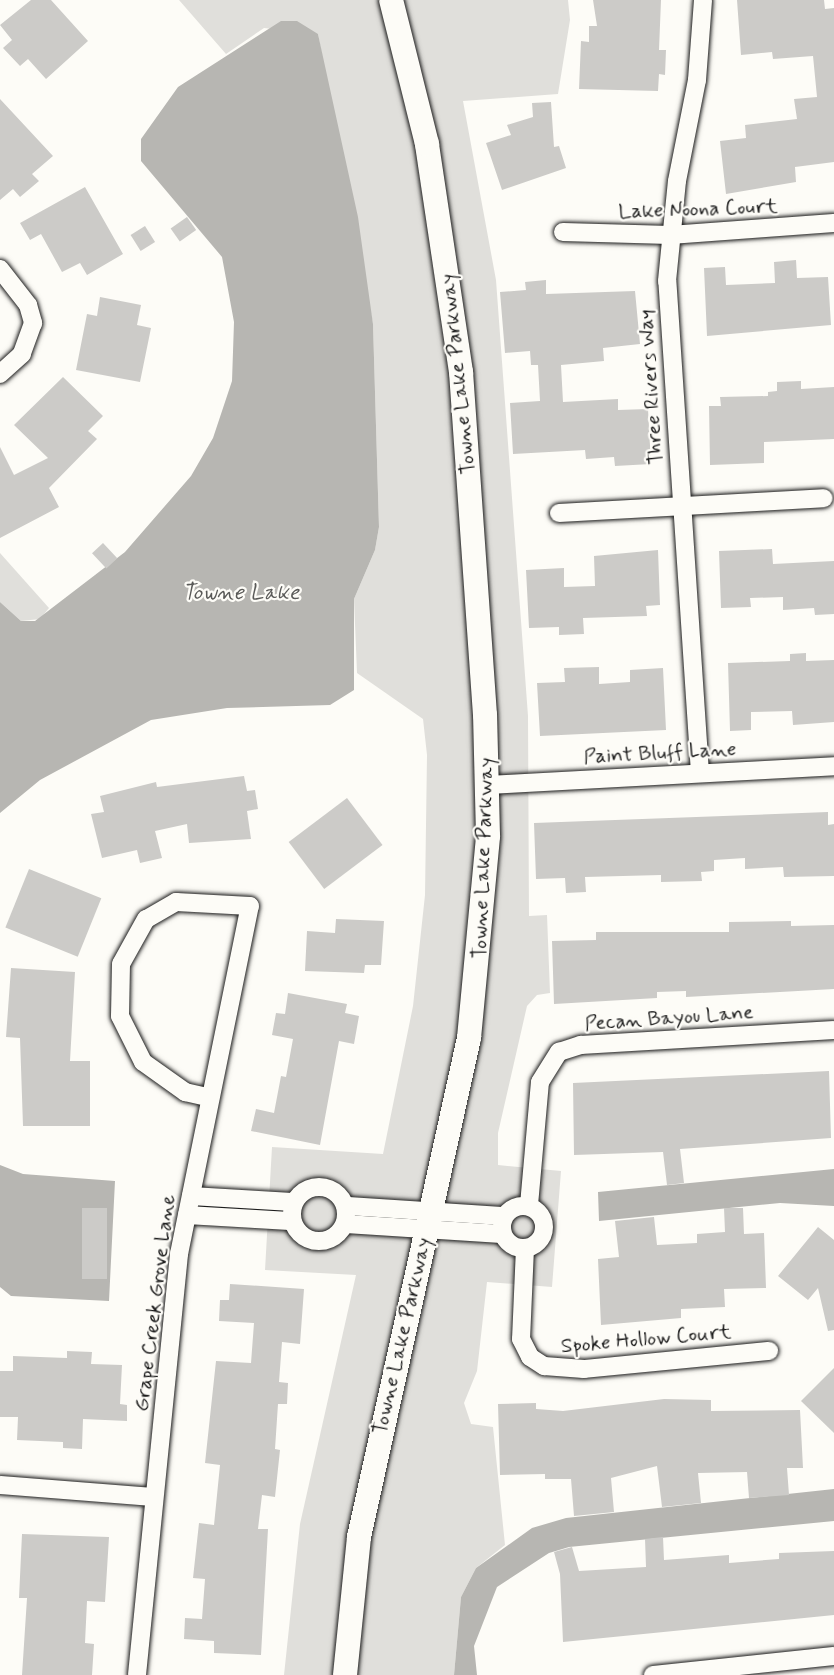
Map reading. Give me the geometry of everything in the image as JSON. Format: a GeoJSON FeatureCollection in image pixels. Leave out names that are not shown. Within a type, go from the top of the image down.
{"type":"FeatureCollection","features":[{"type":"Feature","properties":{"kind":"street","name":"Towne Lake Parkway"},"geometry":{"type":"LineString","coordinates":[[345,1675],[358,1538],[429,1220],[479,971],[488,785],[453,302],[427,144],[390,0]]}},
{"type":"Feature","properties":{"kind":"street","name":"Three Rivers Way"},"geometry":{"type":"LineString","coordinates":[[700,773],[668,330],[670,235],[697,80],[703,0]]}},
{"type":"Feature","properties":{"kind":"street","name":"Lake Noona Court"},"geometry":{"type":"LineString","coordinates":[[563,232],[670,235],[834,223]]}},
{"type":"Feature","properties":{"kind":"street"},"geometry":{"type":"LineString","coordinates":[[0,269],[28,305],[33,323],[22,354],[0,374]]}},
{"type":"Feature","properties":{"kind":"street"},"geometry":{"type":"LineString","coordinates":[[559,513],[824,498]]}},
{"type":"Feature","properties":{"kind":"street","name":"Paint Bluff Lane"},"geometry":{"type":"LineString","coordinates":[[488,785],[834,766]]}},
{"type":"Feature","properties":{"kind":"street","name":"Grape Creek Grove Lane"},"geometry":{"type":"LineString","coordinates":[[137,1675],[154,1497],[187,1215],[250,906],[176,902],[146,919],[121,964],[120,1016],[143,1062],[185,1092],[210,1098]]}},
{"type":"Feature","properties":{"kind":"street","name":"Pecan Bayou Lane"},"geometry":{"type":"LineString","coordinates":[[529,1205],[540,1082],[559,1052],[581,1045],[834,1030]]}},
{"type":"Feature","properties":{"kind":"street"},"geometry":{"type":"LineString","coordinates":[[190,1196],[292,1202],[309,1190],[322,1189],[347,1215],[502,1225],[529,1205],[543,1218],[544,1229],[535,1246],[525,1248],[502,1225]]}},
{"type":"Feature","properties":{"kind":"street"},"geometry":{"type":"LineString","coordinates":[[292,1202],[290,1221],[297,1232],[316,1239],[338,1234],[347,1215]]}},
{"type":"Feature","properties":{"kind":"street"},"geometry":{"type":"LineString","coordinates":[[187,1215],[290,1221]]}},
{"type":"Feature","properties":{"kind":"street","name":"Spoke Hollow Court"},"geometry":{"type":"LineString","coordinates":[[525,1248],[521,1339],[531,1357],[560,1370],[769,1351]]}},
{"type":"Feature","properties":{"kind":"street"},"geometry":{"type":"LineString","coordinates":[[0,1485],[154,1497]]}},
{"type":"Feature","properties":{"kind":"street"},"geometry":{"type":"LineString","coordinates":[[652,1675],[834,1656]]}},
{"type":"Feature","properties":{"kind":"shaded area"},"geometry":{"type":"Polygon","coordinates":[[[179,0],[568,0],[570,20],[558,94],[463,101],[496,280],[528,716],[529,916],[547,915],[550,993],[537,995],[527,1006],[498,1133],[498,1165],[561,1171],[552,1287],[487,1282],[477,1371],[464,1403],[471,1424],[493,1427],[505,1545],[476,1568],[461,1597],[454,1675],[284,1675],[300,1524],[356,1275],[265,1270],[272,1147],[383,1154],[413,1006],[425,895],[427,755],[423,719],[357,673],[354,599],[375,550],[379,527],[373,324],[318,34],[264,28],[226,54],[179,0]]]}},
{"type":"Feature","properties":{"kind":"shaded area"},"geometry":{"type":"Polygon","coordinates":[[[0,553],[49,608],[40,619],[21,621],[0,602],[0,553]]]}},
{"type":"Feature","properties":{"kind":"water","name":"Towne Lake"},"geometry":{"type":"Polygon","coordinates":[[[281,21],[297,21],[318,34],[358,217],[373,324],[379,527],[375,550],[354,599],[354,690],[330,705],[227,708],[151,720],[40,780],[0,813],[0,602],[21,621],[35,621],[125,552],[191,476],[213,438],[232,381],[234,322],[222,257],[141,161],[141,139],[178,87],[281,21]]]}},
{"type":"Feature","properties":{"kind":"water"},"geometry":{"type":"Polygon","coordinates":[[[0,1165],[23,1174],[115,1181],[109,1301],[11,1296],[0,1287],[0,1165]]]}},
{"type":"Feature","properties":{"kind":"water"},"geometry":{"type":"Polygon","coordinates":[[[834,1169],[834,1206],[780,1203],[599,1221],[598,1192],[834,1169]]]}},
{"type":"Feature","properties":{"kind":"water"},"geometry":{"type":"Polygon","coordinates":[[[834,1489],[834,1521],[569,1547],[549,1553],[497,1587],[474,1646],[477,1675],[454,1675],[461,1597],[476,1568],[532,1528],[566,1518],[834,1489]]]}},
{"type":"Feature","properties":{"kind":"building"},"geometry":{"type":"Polygon","coordinates":[[[31,0],[51,0],[88,41],[46,79],[28,59],[20,66],[3,48],[12,40],[0,25],[31,0]]]}},
{"type":"Feature","properties":{"kind":"building"},"geometry":{"type":"Polygon","coordinates":[[[593,0],[661,0],[659,50],[666,50],[665,75],[659,74],[658,91],[579,89],[581,41],[589,42],[589,26],[597,26],[593,0]]]}},
{"type":"Feature","properties":{"kind":"building"},"geometry":{"type":"Polygon","coordinates":[[[737,0],[824,0],[825,9],[834,8],[834,162],[795,167],[796,182],[726,194],[720,141],[746,138],[745,125],[797,119],[794,99],[817,97],[813,56],[773,59],[772,52],[741,55],[737,0]]]}},
{"type":"Feature","properties":{"kind":"building"},"geometry":{"type":"Polygon","coordinates":[[[0,99],[53,156],[32,174],[39,181],[20,197],[13,189],[0,200],[0,99]]]}},
{"type":"Feature","properties":{"kind":"building"},"geometry":{"type":"Polygon","coordinates":[[[551,102],[554,147],[559,146],[566,168],[502,190],[486,143],[511,135],[507,125],[533,117],[532,103],[551,102]]]}},
{"type":"Feature","properties":{"kind":"building"},"geometry":{"type":"Polygon","coordinates":[[[85,187],[123,254],[87,275],[80,263],[62,272],[41,234],[30,240],[20,223],[85,187]]]}},
{"type":"Feature","properties":{"kind":"building"},"geometry":{"type":"Polygon","coordinates":[[[187,217],[196,230],[180,242],[171,228],[187,217]]]}},
{"type":"Feature","properties":{"kind":"building"},"geometry":{"type":"Polygon","coordinates":[[[145,226],[155,242],[141,251],[131,235],[145,226]]]}},
{"type":"Feature","properties":{"kind":"building"},"geometry":{"type":"Polygon","coordinates":[[[796,260],[797,278],[828,277],[831,325],[707,336],[704,268],[725,267],[726,285],[775,283],[774,262],[796,260]]]}},
{"type":"Feature","properties":{"kind":"building"},"geometry":{"type":"Polygon","coordinates":[[[546,280],[546,294],[635,291],[640,344],[603,348],[604,361],[561,365],[563,402],[618,399],[618,410],[648,409],[651,464],[615,466],[614,457],[586,459],[585,450],[513,454],[510,403],[540,401],[538,365],[531,365],[530,351],[505,353],[500,292],[526,290],[525,282],[546,280]]]}},
{"type":"Feature","properties":{"kind":"building"},"geometry":{"type":"Polygon","coordinates":[[[100,297],[141,305],[137,325],[151,328],[140,382],[76,370],[87,314],[97,316],[100,297]]]}},
{"type":"Feature","properties":{"kind":"building"},"geometry":{"type":"Polygon","coordinates":[[[63,377],[103,416],[88,431],[97,439],[49,488],[59,507],[0,538],[0,447],[14,475],[48,458],[14,425],[63,377]]]}},
{"type":"Feature","properties":{"kind":"building"},"geometry":{"type":"Polygon","coordinates":[[[801,381],[801,389],[834,387],[834,439],[764,442],[764,463],[710,465],[709,406],[721,406],[720,397],[768,396],[768,392],[777,391],[777,382],[801,381]]]}},
{"type":"Feature","properties":{"kind":"building"},"geometry":{"type":"Polygon","coordinates":[[[103,543],[117,558],[106,569],[92,553],[103,543]]]}},
{"type":"Feature","properties":{"kind":"building"},"geometry":{"type":"Polygon","coordinates":[[[772,549],[773,564],[834,561],[834,614],[815,615],[814,608],[783,610],[783,597],[750,598],[751,607],[721,608],[719,551],[772,549]]]}},
{"type":"Feature","properties":{"kind":"building"},"geometry":{"type":"Polygon","coordinates":[[[658,550],[660,605],[646,606],[647,616],[583,618],[584,634],[559,635],[559,627],[529,628],[526,570],[564,568],[564,587],[595,586],[594,556],[658,550]]]}},
{"type":"Feature","properties":{"kind":"building"},"geometry":{"type":"Polygon","coordinates":[[[806,653],[806,661],[834,660],[834,722],[793,725],[792,711],[751,712],[751,730],[730,731],[728,663],[790,661],[790,654],[806,653]]]}},
{"type":"Feature","properties":{"kind":"building"},"geometry":{"type":"Polygon","coordinates":[[[599,667],[599,684],[630,682],[630,670],[663,668],[666,730],[540,736],[537,683],[565,682],[564,668],[599,667]]]}},
{"type":"Feature","properties":{"kind":"building"},"geometry":{"type":"Polygon","coordinates":[[[244,776],[247,791],[255,790],[258,809],[247,811],[251,839],[189,843],[187,824],[155,831],[162,858],[140,863],[137,850],[102,858],[91,814],[104,812],[100,796],[156,782],[157,787],[244,776]]]}},
{"type":"Feature","properties":{"kind":"building"},"geometry":{"type":"Polygon","coordinates":[[[347,798],[383,845],[324,889],[289,842],[347,798]]]}},
{"type":"Feature","properties":{"kind":"building"},"geometry":{"type":"Polygon","coordinates":[[[828,812],[828,825],[834,824],[834,876],[784,877],[783,867],[745,869],[745,858],[714,860],[714,871],[701,872],[702,881],[661,882],[661,875],[585,877],[586,892],[566,893],[565,878],[536,879],[534,823],[828,812]]]}},
{"type":"Feature","properties":{"kind":"building"},"geometry":{"type":"Polygon","coordinates":[[[29,869],[101,898],[78,957],[5,927],[29,869]]]}},
{"type":"Feature","properties":{"kind":"building"},"geometry":{"type":"Polygon","coordinates":[[[336,919],[384,921],[381,965],[365,965],[364,973],[305,971],[307,931],[335,933],[336,919]]]}},
{"type":"Feature","properties":{"kind":"building"},"geometry":{"type":"Polygon","coordinates":[[[791,921],[791,926],[834,925],[834,989],[686,997],[686,991],[657,992],[657,998],[554,1004],[552,941],[596,940],[596,932],[729,932],[729,922],[791,921]]]}},
{"type":"Feature","properties":{"kind":"building"},"geometry":{"type":"Polygon","coordinates":[[[11,968],[75,972],[70,1061],[90,1061],[90,1126],[23,1126],[20,1038],[6,1037],[11,968]]]}},
{"type":"Feature","properties":{"kind":"building"},"geometry":{"type":"Polygon","coordinates":[[[288,993],[347,1004],[345,1013],[359,1016],[354,1044],[339,1041],[320,1145],[251,1131],[256,1109],[274,1113],[281,1076],[286,1077],[293,1039],[272,1035],[276,1013],[285,1014],[288,993]]]}},
{"type":"Feature","properties":{"kind":"building"},"geometry":{"type":"Polygon","coordinates":[[[829,1071],[831,1138],[680,1149],[684,1183],[667,1185],[663,1152],[574,1155],[573,1083],[829,1071]]]}},
{"type":"Feature","properties":{"kind":"building"},"geometry":{"type":"Polygon","coordinates":[[[82,1208],[107,1208],[107,1279],[82,1279],[82,1208]]]}},
{"type":"Feature","properties":{"kind":"building"},"geometry":{"type":"Polygon","coordinates":[[[724,1208],[743,1208],[744,1234],[764,1233],[766,1288],[724,1289],[725,1307],[681,1309],[681,1318],[601,1325],[598,1259],[619,1257],[615,1221],[654,1217],[657,1245],[697,1243],[697,1234],[725,1232],[724,1208]]]}},
{"type":"Feature","properties":{"kind":"building"},"geometry":{"type":"Polygon","coordinates":[[[818,1227],[834,1240],[834,1330],[828,1331],[818,1288],[808,1300],[778,1276],[818,1227]]]}},
{"type":"Feature","properties":{"kind":"building"},"geometry":{"type":"Polygon","coordinates":[[[230,1284],[304,1289],[300,1344],[282,1342],[279,1382],[288,1383],[287,1404],[278,1404],[275,1449],[280,1450],[275,1497],[262,1495],[258,1529],[268,1529],[261,1655],[214,1653],[214,1641],[184,1639],[185,1618],[202,1619],[205,1579],[193,1578],[199,1523],[214,1525],[220,1465],[205,1463],[216,1361],[251,1363],[254,1323],[219,1321],[220,1300],[229,1300],[230,1284]]]}},
{"type":"Feature","properties":{"kind":"building"},"geometry":{"type":"Polygon","coordinates":[[[67,1351],[92,1352],[91,1364],[122,1365],[120,1404],[127,1405],[127,1421],[83,1419],[82,1449],[63,1448],[63,1442],[17,1440],[18,1417],[0,1417],[0,1371],[13,1371],[13,1356],[67,1358],[67,1351]]]}},
{"type":"Feature","properties":{"kind":"building"},"geometry":{"type":"Polygon","coordinates":[[[834,1368],[834,1433],[801,1401],[834,1368]]]}},
{"type":"Feature","properties":{"kind":"building"},"geometry":{"type":"Polygon","coordinates":[[[664,1399],[711,1400],[711,1411],[800,1410],[803,1468],[787,1468],[789,1495],[749,1498],[747,1472],[698,1473],[701,1503],[662,1507],[657,1466],[611,1478],[614,1512],[574,1516],[571,1479],[545,1479],[545,1474],[500,1475],[498,1404],[536,1403],[536,1409],[563,1411],[664,1399]]]}},
{"type":"Feature","properties":{"kind":"building"},"geometry":{"type":"Polygon","coordinates":[[[22,1534],[109,1537],[105,1602],[87,1601],[85,1643],[94,1644],[92,1675],[22,1675],[27,1598],[19,1598],[22,1534]]]}},
{"type":"Feature","properties":{"kind":"building"},"geometry":{"type":"Polygon","coordinates":[[[663,1537],[664,1560],[729,1555],[729,1563],[779,1559],[779,1553],[834,1551],[834,1615],[563,1642],[560,1574],[554,1552],[572,1547],[579,1571],[646,1567],[645,1539],[663,1537]]]}}]}
